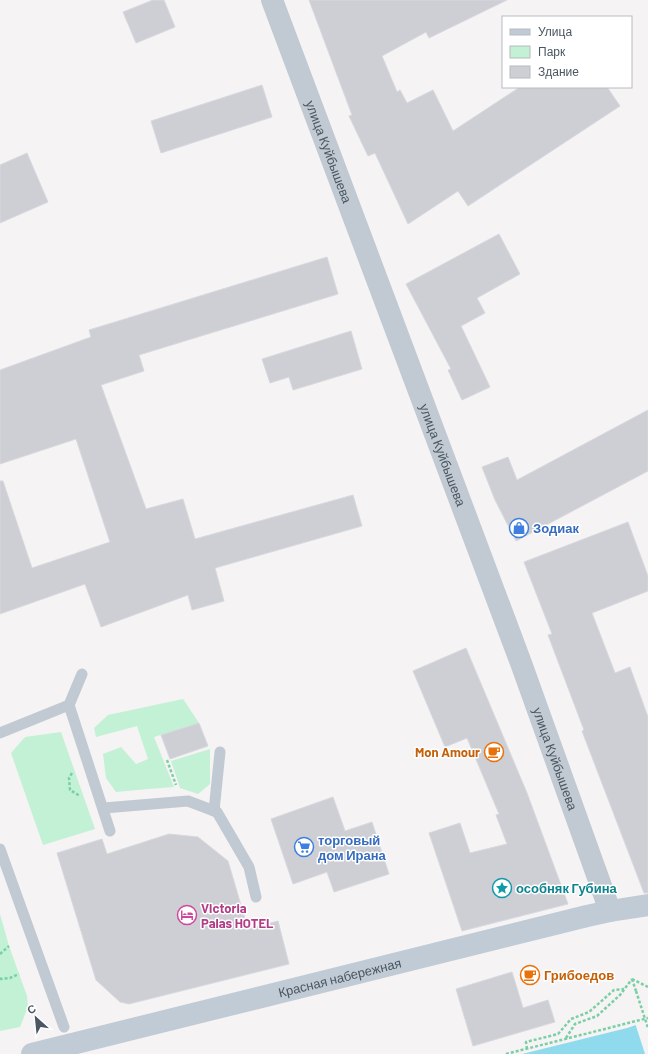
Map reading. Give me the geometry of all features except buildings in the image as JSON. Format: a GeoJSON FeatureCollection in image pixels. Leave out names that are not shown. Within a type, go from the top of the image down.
{"type":"FeatureCollection","features":[{"type":"Feature","properties":{"kind":"main road","name":"Красная набережная"},"geometry":{"type":"LineString","coordinates":[[32,1054],[610,911],[648,905]]}},
{"type":"Feature","properties":{"kind":"street","name":"улица Куйбышева"},"geometry":{"type":"LineString","coordinates":[[272,0],[521,663],[610,911]]}},
{"type":"Feature","properties":{"kind":"lane"},"geometry":{"type":"LineString","coordinates":[[82,674],[69,705],[104,808],[110,831]]}},
{"type":"Feature","properties":{"kind":"lane"},"geometry":{"type":"LineString","coordinates":[[0,733],[69,705]]}},
{"type":"Feature","properties":{"kind":"lane"},"geometry":{"type":"LineString","coordinates":[[214,811],[220,752]]}},
{"type":"Feature","properties":{"kind":"lane"},"geometry":{"type":"LineString","coordinates":[[104,808],[188,801],[218,812],[249,867],[256,897]]}},
{"type":"Feature","properties":{"kind":"lane"},"geometry":{"type":"LineString","coordinates":[[0,849],[64,1027]]}},
{"type":"Feature","properties":{"kind":"path"},"geometry":{"type":"LineString","coordinates":[[167,760],[177,787]]}},
{"type":"Feature","properties":{"kind":"path"},"geometry":{"type":"LineString","coordinates":[[74,769],[69,778],[70,790],[84,798]]}},
{"type":"Feature","properties":{"kind":"path"},"geometry":{"type":"LineString","coordinates":[[0,954],[9,946]]}},
{"type":"Feature","properties":{"kind":"path"},"geometry":{"type":"LineString","coordinates":[[0,978],[1,980],[19,974]]}},
{"type":"Feature","properties":{"kind":"path"},"geometry":{"type":"LineString","coordinates":[[632,979],[647,986]]}},
{"type":"Feature","properties":{"kind":"path"},"geometry":{"type":"LineString","coordinates":[[565,1039],[575,1024],[597,1016],[620,995],[632,979]]}},
{"type":"Feature","properties":{"kind":"path"},"geometry":{"type":"LineString","coordinates":[[632,979],[648,1028]]}},
{"type":"Feature","properties":{"kind":"path"},"geometry":{"type":"LineString","coordinates":[[527,1049],[526,1042],[558,1034],[571,1019],[590,1012],[614,990],[624,989]]}},
{"type":"Feature","properties":{"kind":"path"},"geometry":{"type":"LineString","coordinates":[[506,1054],[648,1018]]}},
{"type":"Feature","properties":{"kind":"green space"},"geometry":{"type":"Polygon","coordinates":[[[183,699],[199,723],[154,737],[174,787],[116,792],[106,778],[103,754],[121,747],[136,764],[148,759],[137,726],[96,737],[94,728],[108,715],[183,699]]]}},
{"type":"Feature","properties":{"kind":"green space"},"geometry":{"type":"Polygon","coordinates":[[[61,732],[95,829],[43,845],[11,753],[25,737],[61,732]]]}},
{"type":"Feature","properties":{"kind":"green space"},"geometry":{"type":"Polygon","coordinates":[[[210,749],[210,784],[198,794],[180,788],[171,761],[210,749]]]}},
{"type":"Feature","properties":{"kind":"green space"},"geometry":{"type":"Polygon","coordinates":[[[0,914],[9,946],[27,996],[28,1007],[20,1027],[0,1031],[0,914]]]}},
{"type":"Feature","properties":{"kind":"water"},"geometry":{"type":"Polygon","coordinates":[[[648,1021],[648,1054],[522,1054],[627,1028],[648,1021]]]}},
{"type":"Feature","properties":{"kind":"pier"},"geometry":{"type":"Polygon","coordinates":[[[648,1019],[648,1054],[645,1054],[635,1023],[648,1019]]]}},
{"type":"Feature","properties":{"kind":"place","name":"Зодиак"},"geometry":{"type":"Point","coordinates":[519,528]}},
{"type":"Feature","properties":{"kind":"place","name":"Mon Amour"},"geometry":{"type":"Point","coordinates":[494,752]}},
{"type":"Feature","properties":{"kind":"place","name":"торговый дом Ирана"},"geometry":{"type":"Point","coordinates":[304,847]}},
{"type":"Feature","properties":{"kind":"place","name":"особняк Губина"},"geometry":{"type":"Point","coordinates":[502,888]}},
{"type":"Feature","properties":{"kind":"place","name":"Victoria Palas HOTEL"},"geometry":{"type":"Point","coordinates":[187,915]}},
{"type":"Feature","properties":{"kind":"place","name":"Грибоедов"},"geometry":{"type":"Point","coordinates":[530,975]}}]}
